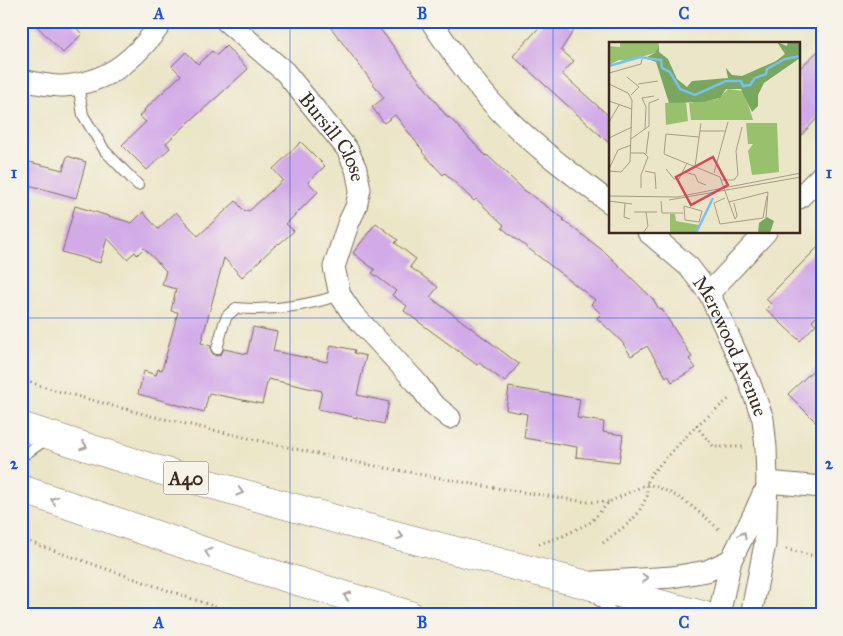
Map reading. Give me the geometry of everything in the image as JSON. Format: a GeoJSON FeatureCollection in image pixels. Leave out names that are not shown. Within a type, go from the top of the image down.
{"type":"FeatureCollection","features":[{"type":"Feature","properties":{"kind":"highway","name":"A40"},"geometry":{"type":"LineString","coordinates":[[21,426],[152,468],[353,524],[703,615]]}},
{"type":"Feature","properties":{"kind":"highway"},"geometry":{"type":"LineString","coordinates":[[21,489],[254,568],[410,615]]}},
{"type":"Feature","properties":{"kind":"street"},"geometry":{"type":"LineString","coordinates":[[21,80],[62,86],[97,79],[118,69],[136,54],[163,21]]}},
{"type":"Feature","properties":{"kind":"street","name":"Bursill Close"},"geometry":{"type":"LineString","coordinates":[[226,21],[285,72],[347,149],[356,169],[360,189],[356,207],[348,224],[334,267],[340,295],[352,312],[417,383],[432,403],[450,418]]}},
{"type":"Feature","properties":{"kind":"street"},"geometry":{"type":"LineString","coordinates":[[431,21],[447,46],[495,106],[539,148],[609,202]]}},
{"type":"Feature","properties":{"kind":"street"},"geometry":{"type":"LineString","coordinates":[[800,197],[822,175]]}},
{"type":"Feature","properties":{"kind":"street","name":"Merewood Avenue"},"geometry":{"type":"LineString","coordinates":[[651,234],[689,267],[709,293],[749,381],[763,419],[767,482],[765,544],[751,615]]}},
{"type":"Feature","properties":{"kind":"street"},"geometry":{"type":"LineString","coordinates":[[709,293],[764,234]]}},
{"type":"Feature","properties":{"kind":"street"},"geometry":{"type":"LineString","coordinates":[[767,482],[822,488]]}},
{"type":"Feature","properties":{"kind":"street","name":"Merewood Avenue"},"geometry":{"type":"LineString","coordinates":[[719,615],[731,560],[755,512],[767,482]]}},
{"type":"Feature","properties":{"kind":"street"},"geometry":{"type":"LineString","coordinates":[[579,583],[672,577],[706,571],[731,560]]}},
{"type":"Feature","properties":{"kind":"lane"},"geometry":{"type":"LineString","coordinates":[[78,84],[83,115],[106,151],[138,185]]}},
{"type":"Feature","properties":{"kind":"lane"},"geometry":{"type":"LineString","coordinates":[[217,349],[227,316],[236,308],[251,309],[308,304],[340,295]]}},
{"type":"Feature","properties":{"kind":"lane"},"geometry":{"type":"LineString","coordinates":[[21,457],[52,436]]}},
{"type":"Feature","properties":{"kind":"lane"},"geometry":{"type":"LineString","coordinates":[[579,583],[616,615]]}},
{"type":"Feature","properties":{"kind":"path"},"geometry":{"type":"LineString","coordinates":[[21,379],[54,390],[151,416],[349,461],[587,502],[609,502]]}},
{"type":"Feature","properties":{"kind":"path"},"geometry":{"type":"LineString","coordinates":[[604,543],[628,524],[639,512],[647,496],[647,484],[650,474],[696,426],[749,381]]}},
{"type":"Feature","properties":{"kind":"path"},"geometry":{"type":"LineString","coordinates":[[696,426],[714,447],[746,447]]}},
{"type":"Feature","properties":{"kind":"path"},"geometry":{"type":"LineString","coordinates":[[547,547],[539,545],[591,522],[609,502],[647,484],[661,488],[693,506],[727,537]]}},
{"type":"Feature","properties":{"kind":"path"},"geometry":{"type":"LineString","coordinates":[[21,539],[238,615]]}},
{"type":"Feature","properties":{"kind":"path"},"geometry":{"type":"LineString","coordinates":[[800,553],[822,558]]}},
{"type":"Feature","properties":{"kind":"building"},"geometry":{"type":"Polygon","coordinates":[[[32,21],[70,21],[82,34],[63,53],[32,21]]]}},
{"type":"Feature","properties":{"kind":"building"},"geometry":{"type":"Polygon","coordinates":[[[326,21],[374,21],[448,118],[486,156],[524,190],[606,253],[653,299],[659,309],[661,308],[692,357],[689,359],[696,368],[672,382],[668,375],[666,377],[647,346],[631,356],[622,342],[597,318],[601,314],[591,304],[595,300],[502,228],[504,225],[476,199],[474,201],[445,173],[443,175],[422,152],[395,115],[384,123],[372,107],[384,98],[326,21]]]}},
{"type":"Feature","properties":{"kind":"building"},"geometry":{"type":"Polygon","coordinates":[[[545,21],[561,21],[574,30],[561,50],[574,61],[562,74],[609,116],[609,143],[513,56],[545,21]]]}},
{"type":"Feature","properties":{"kind":"building"},"geometry":{"type":"Polygon","coordinates":[[[226,46],[248,69],[166,143],[170,148],[147,170],[122,145],[146,122],[139,116],[181,75],[172,66],[186,52],[198,64],[212,51],[217,55],[226,46]]]}},
{"type":"Feature","properties":{"kind":"building"},"geometry":{"type":"Polygon","coordinates":[[[822,47],[822,113],[800,137],[800,68],[822,47]]]}},
{"type":"Feature","properties":{"kind":"building"},"geometry":{"type":"Polygon","coordinates":[[[301,142],[325,166],[308,182],[318,192],[286,224],[294,231],[278,243],[242,277],[224,258],[201,343],[211,346],[211,351],[216,356],[221,354],[224,349],[247,354],[253,327],[277,332],[273,351],[327,362],[331,345],[355,350],[354,353],[366,356],[357,395],[389,402],[384,424],[318,409],[322,391],[268,379],[262,404],[209,393],[204,412],[138,394],[144,371],[156,375],[158,369],[162,370],[178,312],[171,311],[176,289],[162,285],[166,271],[144,248],[137,255],[135,252],[127,259],[107,238],[100,263],[62,252],[75,206],[132,223],[143,212],[158,229],[176,212],[198,236],[236,201],[245,212],[249,211],[283,180],[273,169],[301,142]]]}},
{"type":"Feature","properties":{"kind":"building"},"geometry":{"type":"Polygon","coordinates":[[[67,156],[86,162],[76,198],[21,183],[21,160],[63,170],[67,156]]]}},
{"type":"Feature","properties":{"kind":"building"},"geometry":{"type":"Polygon","coordinates":[[[376,223],[398,240],[395,243],[416,259],[410,267],[438,287],[430,297],[519,364],[505,382],[479,363],[477,365],[404,311],[407,306],[392,295],[396,291],[372,273],[375,270],[353,253],[376,223]]]}},
{"type":"Feature","properties":{"kind":"building"},"geometry":{"type":"Polygon","coordinates":[[[822,243],[822,311],[812,321],[816,324],[800,341],[766,309],[771,304],[766,299],[822,243]]]}},
{"type":"Feature","properties":{"kind":"building"},"geometry":{"type":"Polygon","coordinates":[[[822,362],[822,428],[788,394],[822,362]]]}},
{"type":"Feature","properties":{"kind":"building"},"geometry":{"type":"Polygon","coordinates":[[[509,387],[580,399],[577,418],[604,422],[603,432],[623,435],[619,462],[576,457],[577,447],[524,438],[527,414],[506,410],[509,387]]]}}]}
